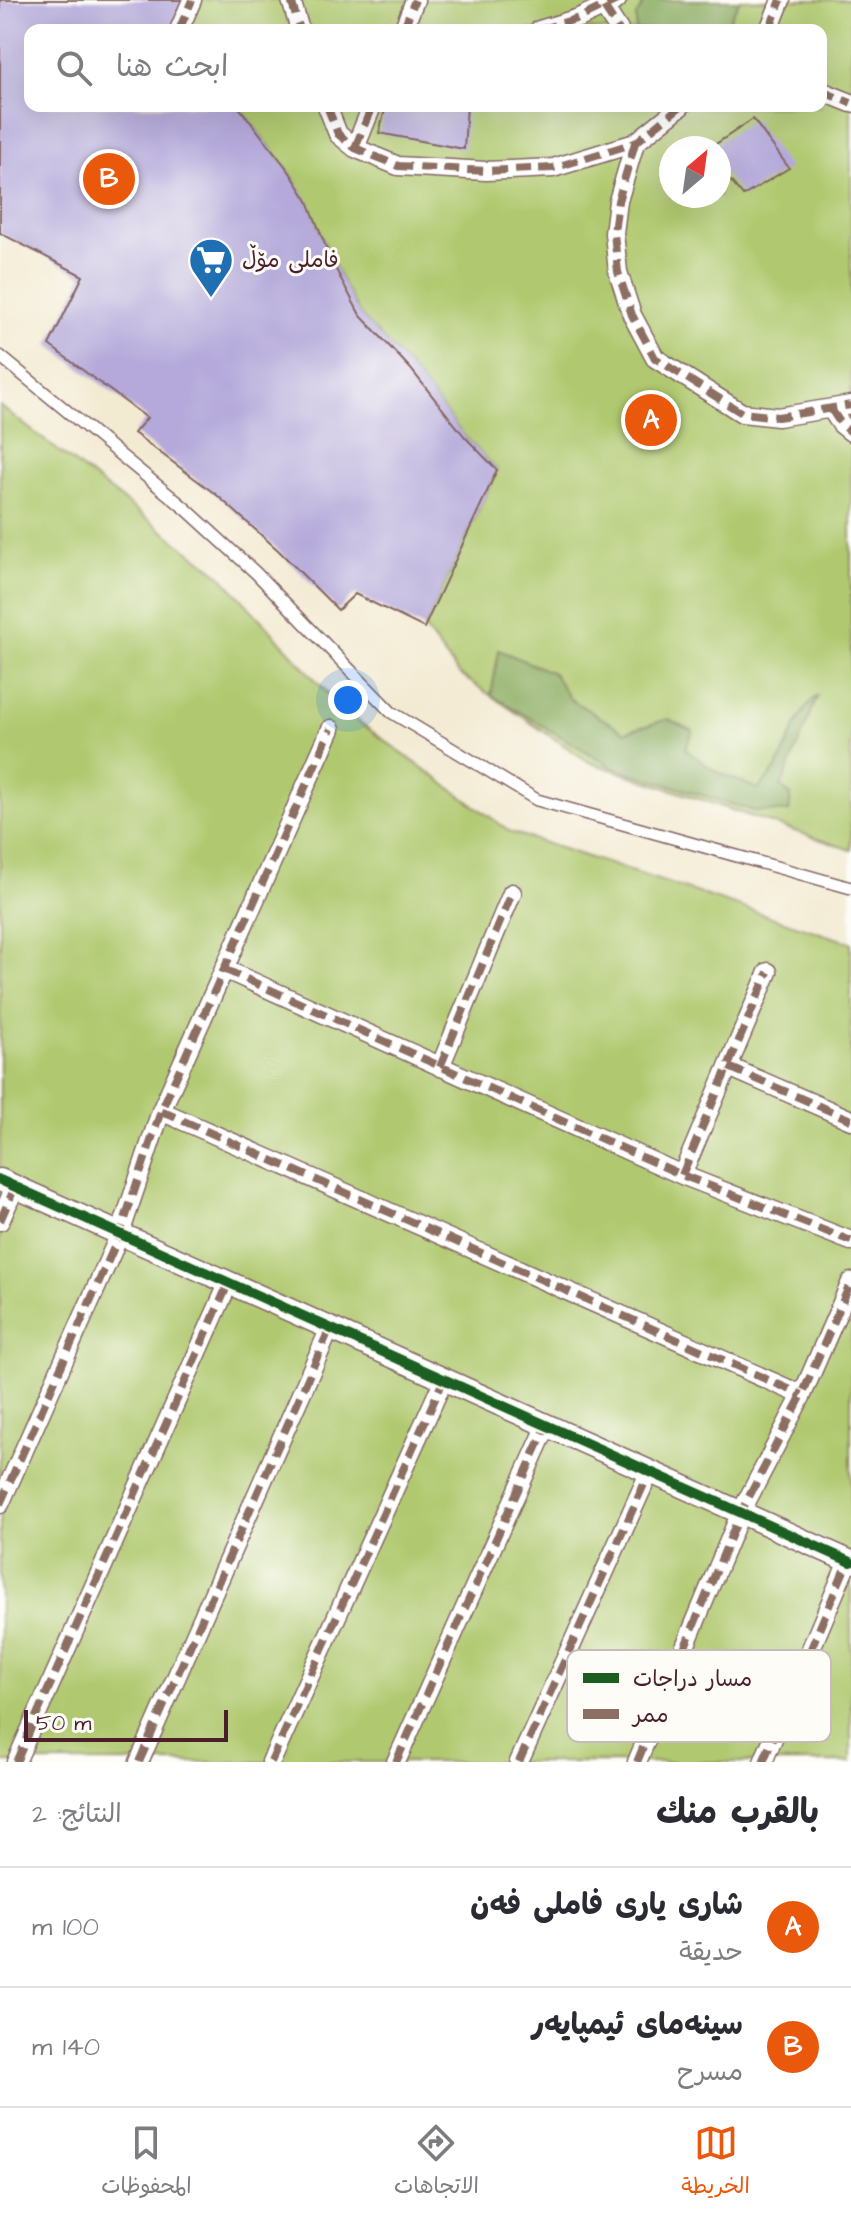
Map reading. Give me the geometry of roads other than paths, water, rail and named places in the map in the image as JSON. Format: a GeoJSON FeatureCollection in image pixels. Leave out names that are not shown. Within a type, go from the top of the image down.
{"type":"FeatureCollection","features":[{"type":"Feature","properties":{"kind":"street"},"geometry":{"type":"LineString","coordinates":[[182,24],[192,0]]}},
{"type":"Feature","properties":{"kind":"street"},"geometry":{"type":"LineString","coordinates":[[291,0],[298,24]]}},
{"type":"Feature","properties":{"kind":"street"},"geometry":{"type":"LineString","coordinates":[[405,24],[415,0]]}},
{"type":"Feature","properties":{"kind":"street"},"geometry":{"type":"LineString","coordinates":[[771,24],[781,0]]}},
{"type":"Feature","properties":{"kind":"street"},"geometry":{"type":"LineString","coordinates":[[559,24],[611,4],[617,24]]}},
{"type":"Feature","properties":{"kind":"street"},"geometry":{"type":"LineString","coordinates":[[827,93],[851,103]]}},
{"type":"Feature","properties":{"kind":"street"},"geometry":{"type":"LineString","coordinates":[[329,112],[338,134],[355,148],[398,166],[486,171],[553,168],[635,143],[670,112]]}},
{"type":"Feature","properties":{"kind":"street"},"geometry":{"type":"LineString","coordinates":[[355,148],[370,112]]}},
{"type":"Feature","properties":{"kind":"street"},"geometry":{"type":"LineString","coordinates":[[635,143],[618,201],[614,233],[618,272],[632,315],[655,358],[742,413],[778,417],[851,405]]}},
{"type":"Feature","properties":{"kind":"street"},"geometry":{"type":"LineString","coordinates":[[831,409],[851,432]]}},
{"type":"Feature","properties":{"kind":"street"},"geometry":{"type":"LineString","coordinates":[[0,1504],[120,1234],[161,1111],[331,729]]}},
{"type":"Feature","properties":{"kind":"street"},"geometry":{"type":"LineString","coordinates":[[440,1067],[512,893]]}},
{"type":"Feature","properties":{"kind":"street"},"geometry":{"type":"LineString","coordinates":[[224,969],[682,1175],[851,1241]]}},
{"type":"Feature","properties":{"kind":"street"},"geometry":{"type":"LineString","coordinates":[[682,1175],[768,972]]}},
{"type":"Feature","properties":{"kind":"street"},"geometry":{"type":"LineString","coordinates":[[729,1067],[851,1120]]}},
{"type":"Feature","properties":{"kind":"street"},"geometry":{"type":"LineString","coordinates":[[161,1111],[802,1395]]}},
{"type":"Feature","properties":{"kind":"street"},"geometry":{"type":"LineString","coordinates":[[0,1221],[8,1183],[850,1561],[811,1650]]}},
{"type":"Feature","properties":{"kind":"street"},"geometry":{"type":"LineString","coordinates":[[16,1762],[229,1282]]}},
{"type":"Feature","properties":{"kind":"street"},"geometry":{"type":"LineString","coordinates":[[684,1650],[741,1512],[802,1395],[851,1282]]}},
{"type":"Feature","properties":{"kind":"street"},"geometry":{"type":"LineString","coordinates":[[139,1762],[330,1328]]}},
{"type":"Feature","properties":{"kind":"street"},"geometry":{"type":"LineString","coordinates":[[271,1762],[444,1379]]}},
{"type":"Feature","properties":{"kind":"street"},"geometry":{"type":"LineString","coordinates":[[396,1762],[547,1425]]}},
{"type":"Feature","properties":{"kind":"street"},"geometry":{"type":"LineString","coordinates":[[569,1650],[650,1471]]}},
{"type":"Feature","properties":{"kind":"street"},"geometry":{"type":"LineString","coordinates":[[519,1762],[567,1655]]}},
{"type":"Feature","properties":{"kind":"street"},"geometry":{"type":"LineString","coordinates":[[637,1762],[645,1742]]}},
{"type":"Feature","properties":{"kind":"street"},"geometry":{"type":"LineString","coordinates":[[763,1762],[772,1742]]}},
{"type":"Feature","properties":{"kind":"lane"},"geometry":{"type":"LineString","coordinates":[[0,356],[186,509],[267,584],[391,712],[537,800],[851,888]]}},
{"type":"Feature","properties":{"kind":"place","name":"سینەمای ئیمپایەر"},"geometry":{"type":"Point","coordinates":[109,179]}},
{"type":"Feature","properties":{"kind":"place","name":"فاملی مۆڵ"},"geometry":{"type":"Point","coordinates":[211,299]}},
{"type":"Feature","properties":{"kind":"place","name":"شاری یاری فاملی فەن"},"geometry":{"type":"Point","coordinates":[651,420]}}]}
